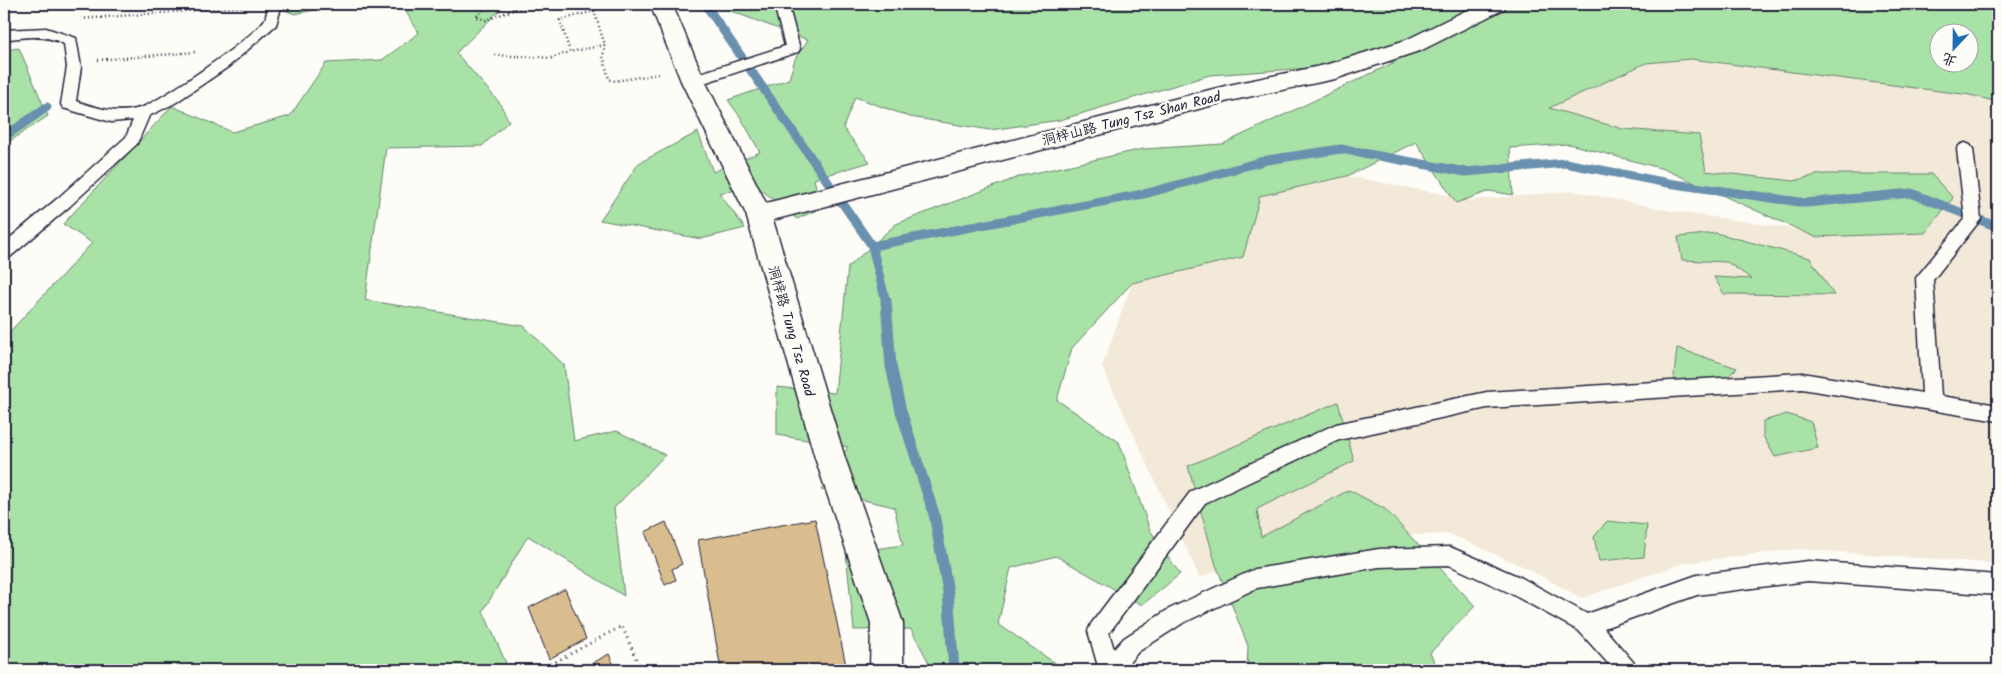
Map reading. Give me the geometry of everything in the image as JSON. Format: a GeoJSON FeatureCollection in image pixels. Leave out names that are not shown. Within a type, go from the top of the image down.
{"type":"FeatureCollection","features":[{"type":"Feature","properties":{"kind":"street","name":"洞梓路 Tung Tsz Road"},"geometry":{"type":"LineString","coordinates":[[662,4],[691,75],[759,214],[794,340],[827,448],[887,623],[887,670]]}},
{"type":"Feature","properties":{"kind":"street","name":"洞梓山路 Tung Tsz Shan Road"},"geometry":{"type":"LineString","coordinates":[[759,214],[1229,93],[1327,73],[1414,45],[1496,4]]}},
{"type":"Feature","properties":{"kind":"lane"},"geometry":{"type":"LineString","coordinates":[[691,75],[793,49],[781,4]]}},
{"type":"Feature","properties":{"kind":"lane"},"geometry":{"type":"LineString","coordinates":[[4,34],[38,31],[59,34],[71,41],[74,67],[68,104],[111,117],[143,113],[170,99],[234,54],[271,22],[275,5]]}},
{"type":"Feature","properties":{"kind":"lane"},"geometry":{"type":"LineString","coordinates":[[4,252],[64,202],[132,140],[143,113]]}},
{"type":"Feature","properties":{"kind":"lane"},"geometry":{"type":"LineString","coordinates":[[1932,402],[1924,278],[1973,219],[1965,149]]}},
{"type":"Feature","properties":{"kind":"lane"},"geometry":{"type":"LineString","coordinates":[[1109,670],[1098,631],[1198,497],[1336,432],[1487,400],[1802,381],[1998,413]]}},
{"type":"Feature","properties":{"kind":"lane"},"geometry":{"type":"LineString","coordinates":[[1109,670],[1132,645],[1176,616],[1255,580],[1379,558],[1450,556],[1515,585],[1586,624],[1627,670]]}},
{"type":"Feature","properties":{"kind":"lane"},"geometry":{"type":"LineString","coordinates":[[1586,624],[1697,585],[1808,571],[1998,585]]}},
{"type":"Feature","properties":{"kind":"path"},"geometry":{"type":"LineString","coordinates":[[4,8],[6,4]]}},
{"type":"Feature","properties":{"kind":"path"},"geometry":{"type":"LineString","coordinates":[[489,4],[476,17],[486,20],[513,10],[550,4]]}},
{"type":"Feature","properties":{"kind":"path"},"geometry":{"type":"LineString","coordinates":[[513,10],[514,4]]}},
{"type":"Feature","properties":{"kind":"path"},"geometry":{"type":"LineString","coordinates":[[74,20],[275,5]]}},
{"type":"Feature","properties":{"kind":"path"},"geometry":{"type":"LineString","coordinates":[[570,52],[560,20],[591,10],[594,11],[605,45],[603,56],[609,79],[691,75]]}},
{"type":"Feature","properties":{"kind":"path"},"geometry":{"type":"LineString","coordinates":[[495,55],[551,58],[605,45]]}},
{"type":"Feature","properties":{"kind":"path"},"geometry":{"type":"LineString","coordinates":[[74,67],[86,61],[200,51],[234,54]]}},
{"type":"Feature","properties":{"kind":"path"},"geometry":{"type":"LineString","coordinates":[[546,667],[622,626],[641,670]]}},
{"type":"Feature","properties":{"kind":"shaded area"},"geometry":{"type":"Polygon","coordinates":[[[1691,59],[1970,95],[1998,102],[1998,564],[1798,549],[1684,563],[1582,598],[1522,566],[1450,534],[1371,536],[1245,558],[1200,578],[1102,366],[1132,283],[1243,257],[1260,196],[1347,176],[1473,200],[1574,191],[1672,211],[1821,233],[1931,174],[1820,174],[1794,181],[1706,171],[1699,135],[1623,129],[1548,108],[1646,63],[1691,59]]]}},
{"type":"Feature","properties":{"kind":"green space"},"geometry":{"type":"Polygon","coordinates":[[[283,4],[344,4],[295,14],[281,9],[283,4]]]}},
{"type":"Feature","properties":{"kind":"green space"},"geometry":{"type":"Polygon","coordinates":[[[401,4],[503,4],[503,7],[456,53],[499,102],[509,121],[482,146],[386,148],[365,300],[524,326],[564,365],[574,441],[617,431],[665,455],[614,508],[624,596],[528,536],[483,611],[509,670],[4,670],[4,338],[92,243],[63,224],[172,106],[232,132],[290,116],[326,63],[382,60],[419,33],[401,4]]]}},
{"type":"Feature","properties":{"kind":"green space"},"geometry":{"type":"Polygon","coordinates":[[[726,4],[1998,4],[1998,102],[1970,95],[1691,59],[1646,63],[1549,108],[1623,129],[1699,135],[1706,171],[1794,181],[1820,174],[1931,174],[1953,198],[1925,233],[1815,237],[1664,169],[1569,144],[1510,148],[1513,195],[1490,191],[1456,203],[1416,142],[1347,176],[1260,196],[1243,257],[1132,283],[1072,348],[1057,400],[1119,442],[1150,530],[1180,574],[1142,605],[1056,556],[1011,568],[998,624],[1065,670],[926,670],[928,661],[911,629],[854,630],[846,553],[903,545],[894,507],[821,490],[848,447],[777,435],[777,387],[835,393],[848,267],[896,224],[1021,176],[1143,149],[1223,144],[1395,62],[1210,75],[1060,120],[990,130],[910,117],[855,97],[843,128],[870,162],[814,179],[821,208],[797,219],[758,187],[719,193],[745,228],[701,239],[600,220],[639,163],[698,132],[713,172],[760,152],[741,118],[728,100],[789,79],[795,59],[808,40],[728,10],[726,4]]]}},
{"type":"Feature","properties":{"kind":"green space"},"geometry":{"type":"Polygon","coordinates":[[[19,48],[48,116],[4,145],[4,50],[19,48]]]}},
{"type":"Feature","properties":{"kind":"green space"},"geometry":{"type":"Polygon","coordinates":[[[1716,233],[1810,258],[1834,295],[1724,294],[1714,277],[1752,279],[1727,262],[1682,260],[1678,237],[1716,233]]]}},
{"type":"Feature","properties":{"kind":"green space"},"geometry":{"type":"Polygon","coordinates":[[[1677,348],[1737,368],[1708,396],[1673,384],[1677,348]]]}},
{"type":"Feature","properties":{"kind":"green space"},"geometry":{"type":"Polygon","coordinates":[[[1338,402],[1354,461],[1257,509],[1261,537],[1349,490],[1385,509],[1475,606],[1430,653],[1438,670],[1247,670],[1248,646],[1216,565],[1188,466],[1338,402]]]}},
{"type":"Feature","properties":{"kind":"green space"},"geometry":{"type":"Polygon","coordinates":[[[1787,414],[1811,422],[1818,448],[1775,457],[1763,436],[1763,421],[1787,414]]]}},
{"type":"Feature","properties":{"kind":"green space"},"geometry":{"type":"Polygon","coordinates":[[[1607,521],[1647,525],[1644,557],[1599,561],[1594,537],[1607,521]]]}},
{"type":"Feature","properties":{"kind":"building"},"geometry":{"type":"Polygon","coordinates":[[[815,519],[847,670],[721,670],[698,540],[815,519]]]}},
{"type":"Feature","properties":{"kind":"building"},"geometry":{"type":"Polygon","coordinates":[[[666,522],[682,564],[672,569],[676,580],[665,585],[645,532],[666,522]]]}},
{"type":"Feature","properties":{"kind":"building"},"geometry":{"type":"Polygon","coordinates":[[[565,589],[586,639],[549,659],[529,608],[565,589]]]}},
{"type":"Feature","properties":{"kind":"building"},"geometry":{"type":"Polygon","coordinates":[[[609,654],[616,670],[580,670],[609,654]]]}},
{"type":"Feature","properties":{"kind":"waterway"},"geometry":{"type":"LineString","coordinates":[[705,4],[872,246]]}},
{"type":"Feature","properties":{"kind":"waterway"},"geometry":{"type":"LineString","coordinates":[[4,137],[47,107]]}},
{"type":"Feature","properties":{"kind":"waterway"},"geometry":{"type":"LineString","coordinates":[[872,246],[1148,193],[1267,160],[1341,149],[1466,172],[1565,163],[1668,183],[1806,203],[1911,193],[1998,227]]}},
{"type":"Feature","properties":{"kind":"waterway"},"geometry":{"type":"LineString","coordinates":[[872,246],[886,302]]}},
{"type":"Feature","properties":{"kind":"waterway"},"geometry":{"type":"LineString","coordinates":[[886,301],[891,366],[901,411],[934,514],[948,592],[954,670]]}}]}
